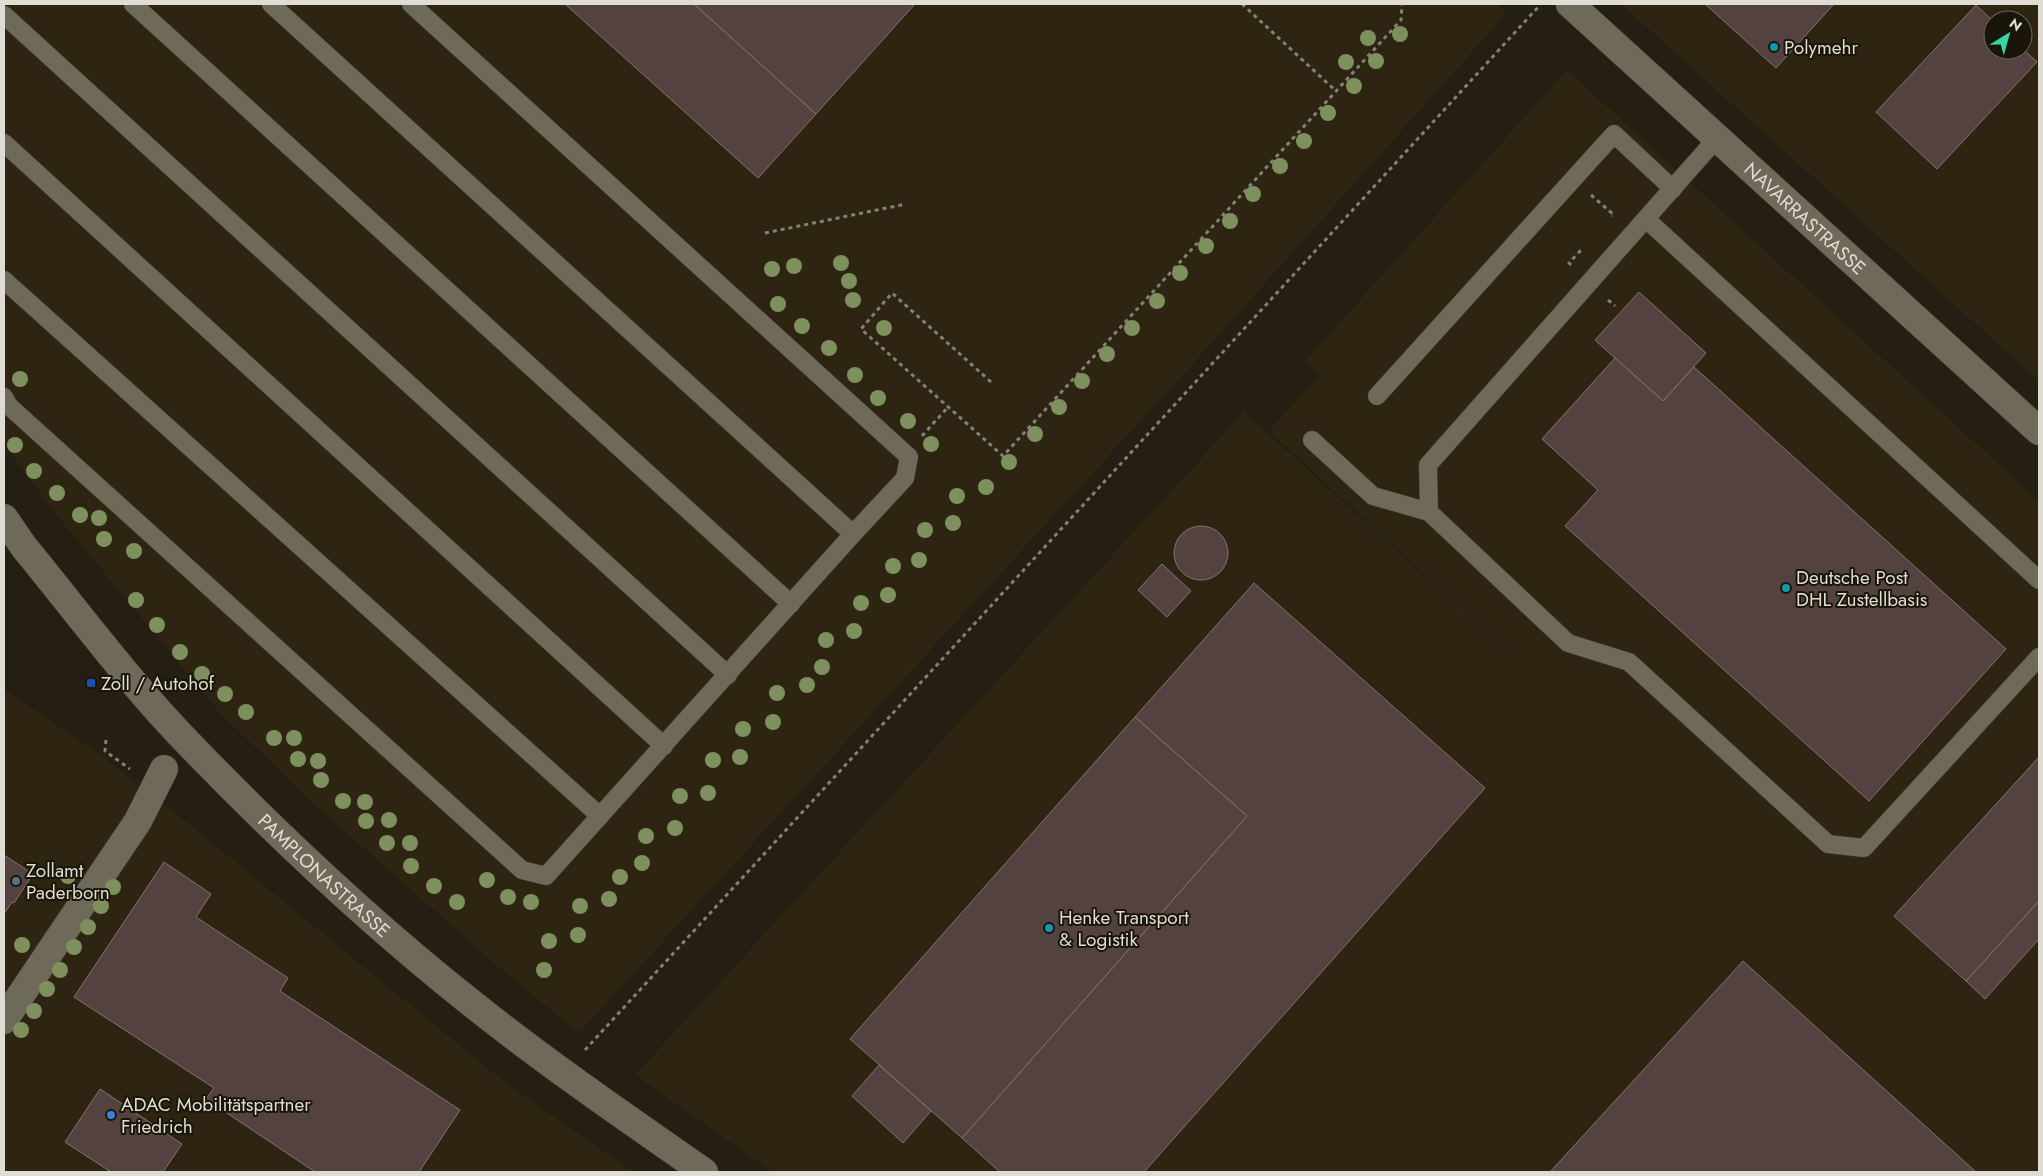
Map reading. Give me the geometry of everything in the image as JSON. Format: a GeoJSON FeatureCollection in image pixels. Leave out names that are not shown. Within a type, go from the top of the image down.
{"type":"FeatureCollection","features":[{"type":"Feature","properties":{"kind":"street","name":"NAVARRASTRASSE"},"geometry":{"type":"LineString","coordinates":[[1570,4],[2039,431]]}},
{"type":"Feature","properties":{"kind":"street","name":"PAMPLONASTRASSE"},"geometry":{"type":"LineString","coordinates":[[4,518],[37,562],[163,716],[191,747],[288,842],[374,921],[470,1002],[621,1114],[704,1172]]}},
{"type":"Feature","properties":{"kind":"street"},"geometry":{"type":"LineString","coordinates":[[4,1020],[138,821],[164,768]]}},
{"type":"Feature","properties":{"kind":"lane"},"geometry":{"type":"LineString","coordinates":[[133,4],[791,604]]}},
{"type":"Feature","properties":{"kind":"lane"},"geometry":{"type":"LineString","coordinates":[[271,4],[853,534]]}},
{"type":"Feature","properties":{"kind":"lane"},"geometry":{"type":"LineString","coordinates":[[4,397],[9,406],[24,420],[522,870],[546,876],[905,478],[909,458],[412,4]]}},
{"type":"Feature","properties":{"kind":"lane"},"geometry":{"type":"LineString","coordinates":[[4,15],[728,675]]}},
{"type":"Feature","properties":{"kind":"lane"},"geometry":{"type":"LineString","coordinates":[[1377,396],[1614,134],[1673,188]]}},
{"type":"Feature","properties":{"kind":"lane"},"geometry":{"type":"LineString","coordinates":[[1428,512],[1428,466],[1718,138]]}},
{"type":"Feature","properties":{"kind":"lane"},"geometry":{"type":"LineString","coordinates":[[4,144],[664,746]]}},
{"type":"Feature","properties":{"kind":"lane"},"geometry":{"type":"LineString","coordinates":[[1650,215],[2039,580]]}},
{"type":"Feature","properties":{"kind":"lane"},"geometry":{"type":"LineString","coordinates":[[4,280],[600,816]]}},
{"type":"Feature","properties":{"kind":"lane"},"geometry":{"type":"LineString","coordinates":[[1312,440],[1373,496],[1428,512],[1568,643],[1629,662],[1828,844],[1864,848],[2039,657]]}},
{"type":"Feature","properties":{"kind":"path"},"geometry":{"type":"LineString","coordinates":[[1242,4],[1336,91]]}},
{"type":"Feature","properties":{"kind":"path"},"geometry":{"type":"LineString","coordinates":[[991,382],[892,293],[860,329],[1003,456],[1401,20],[1402,4]]}},
{"type":"Feature","properties":{"kind":"path"},"geometry":{"type":"LineString","coordinates":[[585,1051],[1539,7]]}},
{"type":"Feature","properties":{"kind":"path"},"geometry":{"type":"LineString","coordinates":[[1573,179],[1614,215],[1607,222]]}},
{"type":"Feature","properties":{"kind":"path"},"geometry":{"type":"LineString","coordinates":[[765,233],[906,204]]}},
{"type":"Feature","properties":{"kind":"path"},"geometry":{"type":"LineString","coordinates":[[1582,249],[1569,263],[1590,283]]}},
{"type":"Feature","properties":{"kind":"path"},"geometry":{"type":"LineString","coordinates":[[105,751],[106,740]]}},
{"type":"Feature","properties":{"kind":"shaded area"},"geometry":{"type":"Polygon","coordinates":[[[4,4],[1497,4],[1507,13],[1191,366],[579,1033],[501,969],[317,807],[221,714],[59,518],[4,445],[4,4]]]}},
{"type":"Feature","properties":{"kind":"shaded area"},"geometry":{"type":"Polygon","coordinates":[[[1621,4],[2039,4],[2039,381],[1621,4]]]}},
{"type":"Feature","properties":{"kind":"shaded area"},"geometry":{"type":"Polygon","coordinates":[[[1567,70],[2039,501],[2039,1172],[773,1172],[635,1075],[1244,412],[1535,676],[1269,431],[1320,375],[1305,361],[1567,70]]]}},
{"type":"Feature","properties":{"kind":"shaded area"},"geometry":{"type":"Polygon","coordinates":[[[4,689],[102,756],[189,824],[507,1084],[634,1172],[4,1172],[4,689]]]}},
{"type":"Feature","properties":{"kind":"building"},"geometry":{"type":"Polygon","coordinates":[[[565,4],[694,4],[816,114],[758,178],[565,4]]]}},
{"type":"Feature","properties":{"kind":"building"},"geometry":{"type":"Polygon","coordinates":[[[694,4],[915,4],[816,114],[694,4]]]}},
{"type":"Feature","properties":{"kind":"building","name":"Polymehr"},"geometry":{"type":"Polygon","coordinates":[[[1705,4],[1834,4],[1776,68],[1705,4]]]}},
{"type":"Feature","properties":{"kind":"building"},"geometry":{"type":"Polygon","coordinates":[[[1976,5],[1983,12],[1983,60],[2033,60],[2033,58],[2037,62],[1937,169],[1876,112],[1976,5]]]}},
{"type":"Feature","properties":{"kind":"building"},"geometry":{"type":"Polygon","coordinates":[[[1639,292],[1706,353],[1663,401],[1595,340],[1639,292]]]}},
{"type":"Feature","properties":{"kind":"building","name":"Deutsche Post DHL Zustellbasis"},"geometry":{"type":"Polygon","coordinates":[[[1615,358],[1663,401],[1694,367],[2006,649],[1869,801],[1565,526],[1598,490],[1542,439],[1615,358]]]}},
{"type":"Feature","properties":{"kind":"building"},"geometry":{"type":"Polygon","coordinates":[[[1201,526],[1211,528],[1220,534],[1226,543],[1228,553],[1226,563],[1220,572],[1211,578],[1201,580],[1191,578],[1182,572],[1176,563],[1174,553],[1176,543],[1182,534],[1191,528],[1201,526]]]}},
{"type":"Feature","properties":{"kind":"building"},"geometry":{"type":"Polygon","coordinates":[[[1162,564],[1191,591],[1167,617],[1138,590],[1162,564]]]}},
{"type":"Feature","properties":{"kind":"building"},"geometry":{"type":"Polygon","coordinates":[[[1254,583],[1485,788],[1144,1172],[1000,1172],[962,1138],[1247,816],[1135,717],[1254,583]]]}},
{"type":"Feature","properties":{"kind":"building","name":"Henke Transport & Logistik"},"geometry":{"type":"Polygon","coordinates":[[[1135,717],[1247,816],[962,1138],[850,1039],[1135,717]]]}},
{"type":"Feature","properties":{"kind":"building"},"geometry":{"type":"Polygon","coordinates":[[[2039,757],[2039,901],[1966,981],[1894,916],[2039,757]]]}},
{"type":"Feature","properties":{"kind":"building","name":"Zollamt Paderborn"},"geometry":{"type":"Polygon","coordinates":[[[4,855],[33,874],[14,903],[12,902],[4,914],[4,855]]]}},
{"type":"Feature","properties":{"kind":"building"},"geometry":{"type":"Polygon","coordinates":[[[164,862],[211,894],[196,917],[288,978],[280,991],[460,1110],[419,1172],[315,1172],[206,1099],[214,1088],[74,997],[164,862]]]}},
{"type":"Feature","properties":{"kind":"building"},"geometry":{"type":"Polygon","coordinates":[[[2039,901],[2039,939],[1985,999],[1966,981],[2039,901]]]}},
{"type":"Feature","properties":{"kind":"building"},"geometry":{"type":"Polygon","coordinates":[[[1743,961],[1976,1172],[1550,1172],[1743,961]]]}},
{"type":"Feature","properties":{"kind":"building"},"geometry":{"type":"Polygon","coordinates":[[[879,1065],[931,1111],[903,1143],[852,1096],[879,1065]]]}},
{"type":"Feature","properties":{"kind":"building","name":"ADAC Mobilitätspartner Friedrich"},"geometry":{"type":"Polygon","coordinates":[[[100,1089],[182,1144],[163,1172],[111,1172],[65,1142],[100,1089]]]}},
{"type":"Feature","properties":{"kind":"place","name":"Polymehr"},"geometry":{"type":"Point","coordinates":[1774,47]}},
{"type":"Feature","properties":{"kind":"place","name":"Deutsche Post DHL Zustellbasis"},"geometry":{"type":"Point","coordinates":[1786,588]}},
{"type":"Feature","properties":{"kind":"place","name":"Zoll / Autohof"},"geometry":{"type":"Point","coordinates":[91,683]}},
{"type":"Feature","properties":{"kind":"place","name":"Zollamt Paderborn"},"geometry":{"type":"Point","coordinates":[16,881]}},
{"type":"Feature","properties":{"kind":"place","name":"Henke Transport & Logistik"},"geometry":{"type":"Point","coordinates":[1049,928]}},
{"type":"Feature","properties":{"kind":"place","name":"ADAC Mobilitätspartner Friedrich"},"geometry":{"type":"Point","coordinates":[111,1115]}}]}
